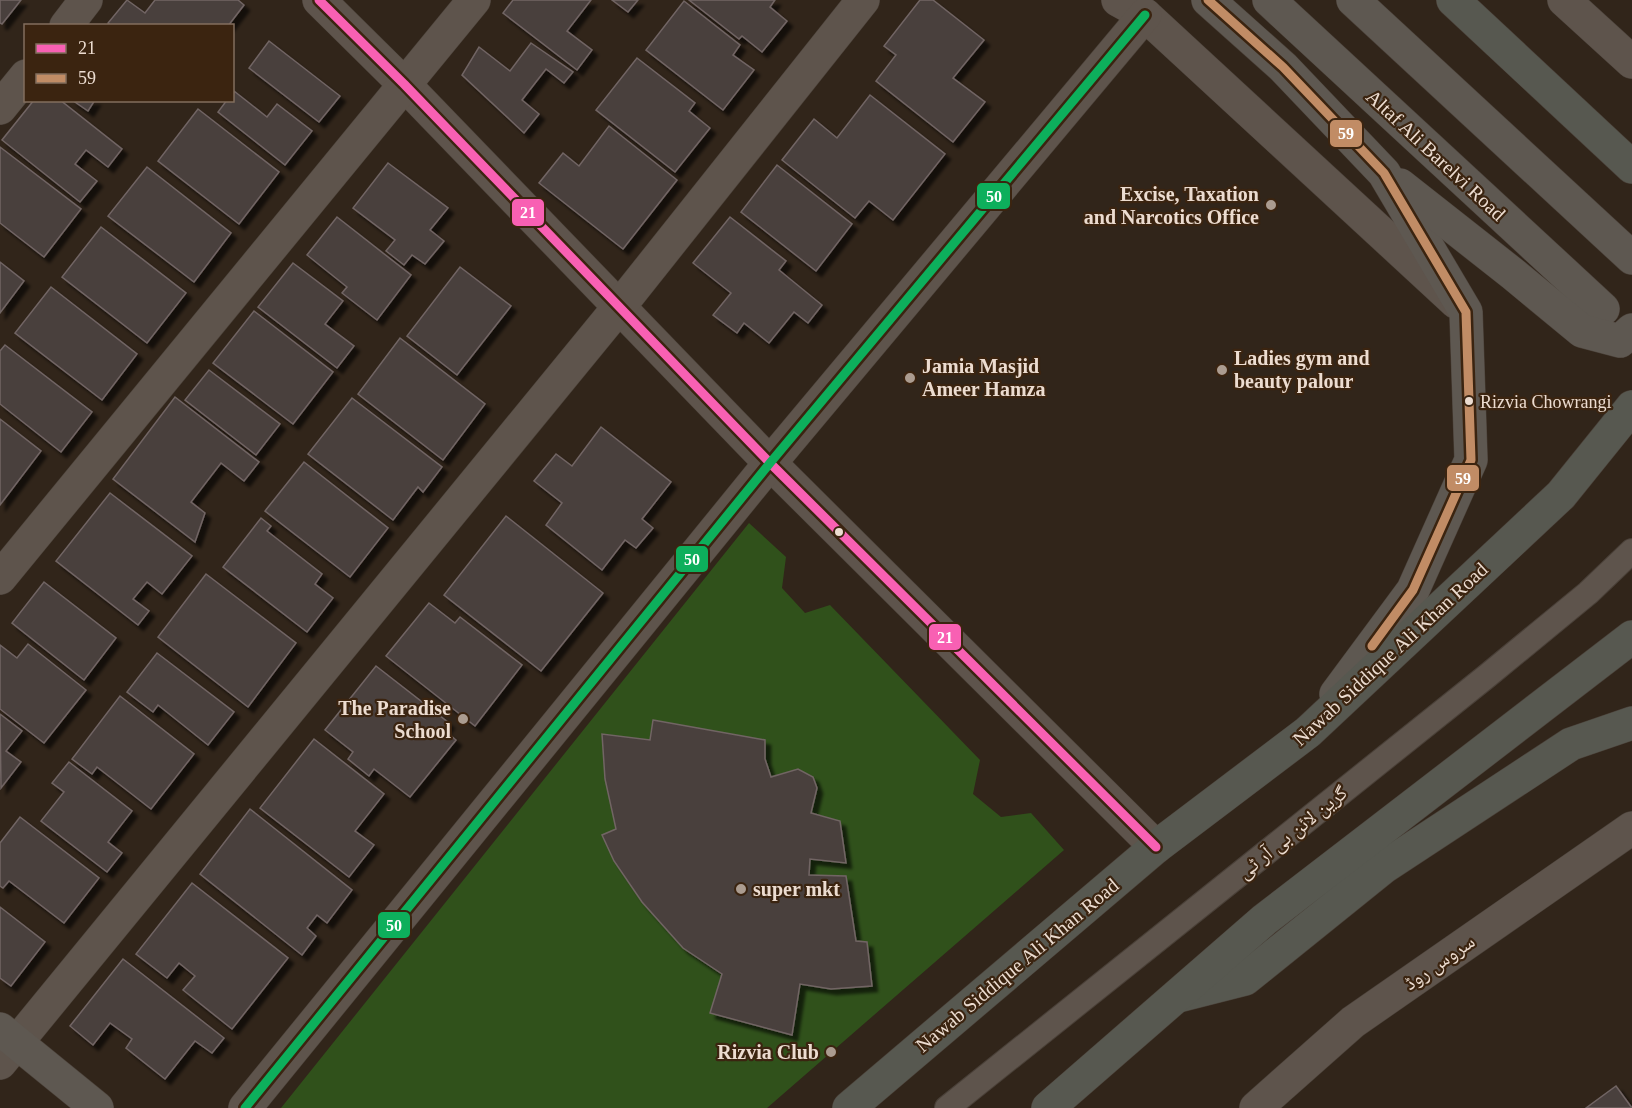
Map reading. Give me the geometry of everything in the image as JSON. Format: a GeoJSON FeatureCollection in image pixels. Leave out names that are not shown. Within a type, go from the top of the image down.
{"type":"FeatureCollection","features":[{"type":"Feature","properties":{"kind":"main road"},"geometry":{"type":"LineString","coordinates":[[1208,0],[1283,67],[1384,173],[1514,274],[1582,331],[1620,341],[1632,330]]}},
{"type":"Feature","properties":{"kind":"main road","name":"Altaf Ali Barelvi Road"},"geometry":{"type":"LineString","coordinates":[[1269,0],[1603,309]]}},
{"type":"Feature","properties":{"kind":"main road"},"geometry":{"type":"LineString","coordinates":[[1353,0],[1632,258]]}},
{"type":"Feature","properties":{"kind":"main road"},"geometry":{"type":"LineString","coordinates":[[1453,0],[1632,167]]}},
{"type":"Feature","properties":{"kind":"main road"},"geometry":{"type":"LineString","coordinates":[[1308,732],[1413,590],[1472,460],[1466,312],[1384,173]]}},
{"type":"Feature","properties":{"kind":"main road","name":"Nawab Siddique Ali Khan Road"},"geometry":{"type":"LineString","coordinates":[[849,1108],[1156,846],[1308,732],[1561,495],[1632,407]]}},
{"type":"Feature","properties":{"kind":"main road"},"geometry":{"type":"LineString","coordinates":[[1048,1108],[1264,920],[1632,637]]}},
{"type":"Feature","properties":{"kind":"main road"},"geometry":{"type":"LineString","coordinates":[[1175,996],[1245,979],[1384,867],[1571,744],[1632,723]]}},
{"type":"Feature","properties":{"kind":"main road"},"geometry":{"type":"LineString","coordinates":[[6,1045],[97,1108]]}},
{"type":"Feature","properties":{"kind":"street"},"geometry":{"type":"LineString","coordinates":[[68,24],[86,0]]}},
{"type":"Feature","properties":{"kind":"street"},"geometry":{"type":"LineString","coordinates":[[319,0],[404,84],[770,463],[1156,846]]}},
{"type":"Feature","properties":{"kind":"street"},"geometry":{"type":"LineString","coordinates":[[0,578],[474,0]]}},
{"type":"Feature","properties":{"kind":"street"},"geometry":{"type":"LineString","coordinates":[[6,1045],[619,307],[863,0]]}},
{"type":"Feature","properties":{"kind":"street"},"geometry":{"type":"LineString","coordinates":[[1564,0],[1632,62]]}},
{"type":"Feature","properties":{"kind":"street"},"geometry":{"type":"LineString","coordinates":[[245,1108],[770,463],[1131,7],[1466,312]]}},
{"type":"Feature","properties":{"kind":"street"},"geometry":{"type":"LineString","coordinates":[[0,108],[24,78]]}},
{"type":"Feature","properties":{"kind":"street","name":"سروس روڈ"},"geometry":{"type":"LineString","coordinates":[[1256,1108],[1353,1022],[1632,828]]}},
{"type":"Feature","properties":{"kind":"lane","name":"گرین لائن بی آر ٹی"},"geometry":{"type":"LineString","coordinates":[[947,1108],[1487,676],[1588,593],[1632,552]]}},
{"type":"Feature","properties":{"kind":"green space"},"geometry":{"type":"Polygon","coordinates":[[[749,523],[786,557],[782,588],[805,613],[830,605],[980,760],[973,794],[1001,817],[1031,813],[1064,850],[767,1108],[281,1108],[749,523]]]}},
{"type":"Feature","properties":{"kind":"building"},"geometry":{"type":"Polygon","coordinates":[[[0,0],[21,0],[2,24],[0,23],[0,0]]]}},
{"type":"Feature","properties":{"kind":"building"},"geometry":{"type":"Polygon","coordinates":[[[127,0],[145,13],[155,0],[238,0],[244,5],[230,24],[108,23],[127,0]]]}},
{"type":"Feature","properties":{"kind":"building"},"geometry":{"type":"Polygon","coordinates":[[[513,0],[591,0],[567,31],[592,50],[577,70],[503,13],[513,0]]]}},
{"type":"Feature","properties":{"kind":"building"},"geometry":{"type":"Polygon","coordinates":[[[612,0],[638,0],[628,12],[612,0]]]}},
{"type":"Feature","properties":{"kind":"building"},"geometry":{"type":"Polygon","coordinates":[[[689,0],[775,0],[770,7],[787,21],[762,52],[742,36],[739,39],[689,0]]]}},
{"type":"Feature","properties":{"kind":"building"},"geometry":{"type":"Polygon","coordinates":[[[920,0],[933,0],[984,40],[953,78],[985,102],[953,142],[876,81],[896,55],[884,46],[920,0]]]}},
{"type":"Feature","properties":{"kind":"building"},"geometry":{"type":"Polygon","coordinates":[[[684,1],[740,45],[733,55],[754,70],[723,110],[646,50],[684,1]]]}},
{"type":"Feature","properties":{"kind":"building"},"geometry":{"type":"Polygon","coordinates":[[[269,41],[340,96],[319,122],[249,68],[269,41]]]}},
{"type":"Feature","properties":{"kind":"building"},"geometry":{"type":"Polygon","coordinates":[[[531,43],[573,72],[564,83],[546,69],[522,100],[539,114],[524,133],[462,75],[479,47],[510,71],[531,43]]]}},
{"type":"Feature","properties":{"kind":"building"},"geometry":{"type":"Polygon","coordinates":[[[637,58],[695,103],[689,111],[710,128],[675,172],[596,110],[637,58]]]}},
{"type":"Feature","properties":{"kind":"building"},"geometry":{"type":"Polygon","coordinates":[[[234,91],[267,117],[277,104],[312,131],[285,165],[218,112],[226,102],[234,102],[234,91]]]}},
{"type":"Feature","properties":{"kind":"building"},"geometry":{"type":"Polygon","coordinates":[[[870,95],[945,154],[893,220],[869,201],[855,218],[782,160],[814,119],[837,138],[870,95]]]}},
{"type":"Feature","properties":{"kind":"building"},"geometry":{"type":"Polygon","coordinates":[[[32,102],[63,102],[122,149],[108,167],[86,150],[75,164],[97,181],[80,202],[2,140],[32,102]]]}},
{"type":"Feature","properties":{"kind":"building"},"geometry":{"type":"Polygon","coordinates":[[[75,102],[94,102],[88,111],[75,102]]]}},
{"type":"Feature","properties":{"kind":"building"},"geometry":{"type":"Polygon","coordinates":[[[198,109],[279,172],[239,224],[158,161],[198,109]]]}},
{"type":"Feature","properties":{"kind":"building"},"geometry":{"type":"Polygon","coordinates":[[[609,126],[677,180],[623,249],[539,183],[563,153],[579,166],[609,126]]]}},
{"type":"Feature","properties":{"kind":"building"},"geometry":{"type":"Polygon","coordinates":[[[0,147],[81,209],[44,257],[0,223],[0,147]]]}},
{"type":"Feature","properties":{"kind":"building"},"geometry":{"type":"Polygon","coordinates":[[[388,163],[448,208],[430,230],[444,241],[425,264],[412,255],[404,265],[386,251],[395,240],[353,208],[388,163]]]}},
{"type":"Feature","properties":{"kind":"building"},"geometry":{"type":"Polygon","coordinates":[[[777,165],[852,224],[816,271],[741,212],[777,165]]]}},
{"type":"Feature","properties":{"kind":"building"},"geometry":{"type":"Polygon","coordinates":[[[147,167],[231,233],[194,282],[108,216],[147,167]]]}},
{"type":"Feature","properties":{"kind":"building"},"geometry":{"type":"Polygon","coordinates":[[[337,217],[411,275],[377,320],[342,293],[347,287],[307,255],[337,217]]]}},
{"type":"Feature","properties":{"kind":"building"},"geometry":{"type":"Polygon","coordinates":[[[730,217],[786,261],[779,270],[822,305],[808,323],[794,312],[769,343],[744,323],[737,333],[713,315],[731,293],[693,263],[730,217]]]}},
{"type":"Feature","properties":{"kind":"building"},"geometry":{"type":"Polygon","coordinates":[[[101,227],[186,293],[147,343],[62,277],[101,227]]]}},
{"type":"Feature","properties":{"kind":"building"},"geometry":{"type":"Polygon","coordinates":[[[0,262],[24,281],[0,313],[0,262]]]}},
{"type":"Feature","properties":{"kind":"building"},"geometry":{"type":"Polygon","coordinates":[[[293,263],[343,301],[325,324],[354,346],[337,368],[258,307],[293,263]]]}},
{"type":"Feature","properties":{"kind":"building"},"geometry":{"type":"Polygon","coordinates":[[[460,267],[511,306],[457,375],[407,336],[460,267]]]}},
{"type":"Feature","properties":{"kind":"building"},"geometry":{"type":"Polygon","coordinates":[[[51,287],[137,354],[102,400],[15,333],[51,287]]]}},
{"type":"Feature","properties":{"kind":"building"},"geometry":{"type":"Polygon","coordinates":[[[254,311],[333,372],[293,424],[213,363],[254,311]]]}},
{"type":"Feature","properties":{"kind":"building"},"geometry":{"type":"Polygon","coordinates":[[[400,338],[485,404],[443,460],[358,394],[400,338]]]}},
{"type":"Feature","properties":{"kind":"building"},"geometry":{"type":"Polygon","coordinates":[[[5,345],[92,412],[61,452],[0,404],[0,351],[5,345]]]}},
{"type":"Feature","properties":{"kind":"building"},"geometry":{"type":"Polygon","coordinates":[[[209,370],[280,424],[256,455],[185,400],[209,370]]]}},
{"type":"Feature","properties":{"kind":"building"},"geometry":{"type":"Polygon","coordinates":[[[175,397],[259,462],[244,481],[221,463],[191,502],[205,513],[195,542],[113,479],[175,397]]]}},
{"type":"Feature","properties":{"kind":"building"},"geometry":{"type":"Polygon","coordinates":[[[352,398],[442,467],[423,492],[418,487],[393,520],[308,454],[352,398]]]}},
{"type":"Feature","properties":{"kind":"building"},"geometry":{"type":"Polygon","coordinates":[[[0,419],[41,451],[0,505],[0,419]]]}},
{"type":"Feature","properties":{"kind":"building"},"geometry":{"type":"Polygon","coordinates":[[[601,427],[671,482],[642,519],[653,528],[636,548],[625,540],[602,570],[546,525],[562,503],[534,481],[556,454],[572,466],[601,427]]]}},
{"type":"Feature","properties":{"kind":"building"},"geometry":{"type":"Polygon","coordinates":[[[304,462],[388,528],[350,577],[265,511],[304,462]]]}},
{"type":"Feature","properties":{"kind":"building"},"geometry":{"type":"Polygon","coordinates":[[[110,493],[192,556],[162,594],[147,582],[133,599],[149,611],[138,625],[56,561],[110,493]]]}},
{"type":"Feature","properties":{"kind":"building"},"geometry":{"type":"Polygon","coordinates":[[[506,516],[603,593],[541,671],[444,595],[506,516]]]}},
{"type":"Feature","properties":{"kind":"building"},"geometry":{"type":"Polygon","coordinates":[[[261,518],[271,526],[267,531],[322,574],[315,584],[333,598],[307,632],[223,567],[261,518]]]}},
{"type":"Feature","properties":{"kind":"building"},"geometry":{"type":"Polygon","coordinates":[[[206,574],[296,643],[248,707],[158,637],[206,574]]]}},
{"type":"Feature","properties":{"kind":"building"},"geometry":{"type":"Polygon","coordinates":[[[44,582],[116,638],[84,680],[12,623],[44,582]]]}},
{"type":"Feature","properties":{"kind":"building"},"geometry":{"type":"Polygon","coordinates":[[[429,603],[455,623],[460,617],[522,665],[475,726],[386,656],[429,603]]]}},
{"type":"Feature","properties":{"kind":"building"},"geometry":{"type":"Polygon","coordinates":[[[28,644],[86,690],[44,743],[0,709],[0,645],[17,658],[28,644]]]}},
{"type":"Feature","properties":{"kind":"building"},"geometry":{"type":"Polygon","coordinates":[[[157,653],[234,712],[208,745],[158,705],[153,712],[127,692],[157,653]]]}},
{"type":"Feature","properties":{"kind":"building"},"geometry":{"type":"Polygon","coordinates":[[[376,666],[449,723],[444,730],[456,740],[410,797],[374,769],[369,776],[348,759],[353,752],[325,730],[376,666]]]}},
{"type":"Feature","properties":{"kind":"building"},"geometry":{"type":"Polygon","coordinates":[[[120,696],[194,754],[151,809],[97,767],[92,774],[72,759],[120,696]]]}},
{"type":"Feature","properties":{"kind":"building"},"geometry":{"type":"Polygon","coordinates":[[[0,714],[22,731],[6,751],[21,762],[1,788],[0,714]]]}},
{"type":"Feature","properties":{"kind":"building","name":"super mkt"},"geometry":{"type":"Polygon","coordinates":[[[653,720],[765,740],[765,759],[771,777],[798,769],[813,777],[817,788],[811,813],[840,821],[846,863],[810,859],[809,875],[846,876],[856,941],[867,942],[872,986],[831,989],[800,984],[792,1035],[710,1013],[722,974],[683,948],[642,902],[614,861],[602,835],[616,829],[605,779],[602,734],[650,740],[653,720]]]}},
{"type":"Feature","properties":{"kind":"building"},"geometry":{"type":"Polygon","coordinates":[[[314,739],[384,794],[355,831],[374,845],[349,877],[260,808],[314,739]]]}},
{"type":"Feature","properties":{"kind":"building"},"geometry":{"type":"Polygon","coordinates":[[[69,762],[132,811],[108,842],[122,853],[107,872],[41,821],[64,792],[52,783],[69,762]]]}},
{"type":"Feature","properties":{"kind":"building"},"geometry":{"type":"Polygon","coordinates":[[[250,809],[352,890],[327,923],[317,915],[307,928],[316,936],[302,955],[200,874],[250,809]]]}},
{"type":"Feature","properties":{"kind":"building"},"geometry":{"type":"Polygon","coordinates":[[[20,817],[99,878],[64,923],[9,881],[3,888],[0,886],[0,843],[20,817]]]}},
{"type":"Feature","properties":{"kind":"building"},"geometry":{"type":"Polygon","coordinates":[[[192,883],[288,958],[232,1029],[183,990],[195,976],[179,963],[167,978],[136,954],[192,883]]]}},
{"type":"Feature","properties":{"kind":"building"},"geometry":{"type":"Polygon","coordinates":[[[0,907],[45,942],[11,986],[0,978],[0,907]]]}},
{"type":"Feature","properties":{"kind":"building"},"geometry":{"type":"Polygon","coordinates":[[[123,959],[224,1038],[212,1053],[195,1041],[165,1079],[126,1048],[132,1039],[110,1023],[93,1045],[70,1026],[123,959]]]}},
{"type":"Feature","properties":{"kind":"building"},"geometry":{"type":"Polygon","coordinates":[[[1616,1086],[1632,1108],[1586,1108],[1616,1086]]]}},
{"type":"Feature","properties":{"kind":"transit line","name":"21"},"geometry":{"type":"LineString","coordinates":[[319,0],[404,84],[770,463],[1156,847]]}},
{"type":"Feature","properties":{"kind":"transit line","name":"59"},"geometry":{"type":"LineString","coordinates":[[1208,0],[1283,67],[1384,173],[1466,312],[1471,460],[1413,590],[1372,646]]}},
{"type":"Feature","properties":{"kind":"transit line","name":"50"},"geometry":{"type":"LineString","coordinates":[[245,1108],[770,463],[1145,15]]}},
{"type":"Feature","properties":{"kind":"place","name":"Excise, Taxation and Narcotics Office"},"geometry":{"type":"Point","coordinates":[1271,205]}},
{"type":"Feature","properties":{"kind":"place","name":"Ladies gym and beauty palour"},"geometry":{"type":"Point","coordinates":[1222,370]}},
{"type":"Feature","properties":{"kind":"place","name":"Jamia Masjid Ameer Hamza"},"geometry":{"type":"Point","coordinates":[910,378]}},
{"type":"Feature","properties":{"kind":"place","name":"Rizvia Chowrangi"},"geometry":{"type":"Point","coordinates":[1469,401]}},
{"type":"Feature","properties":{"kind":"place","name":"The Paradise School"},"geometry":{"type":"Point","coordinates":[463,719]}},
{"type":"Feature","properties":{"kind":"place","name":"super mkt"},"geometry":{"type":"Point","coordinates":[741,889]}},
{"type":"Feature","properties":{"kind":"place","name":"Rizvia Club"},"geometry":{"type":"Point","coordinates":[831,1052]}}]}
